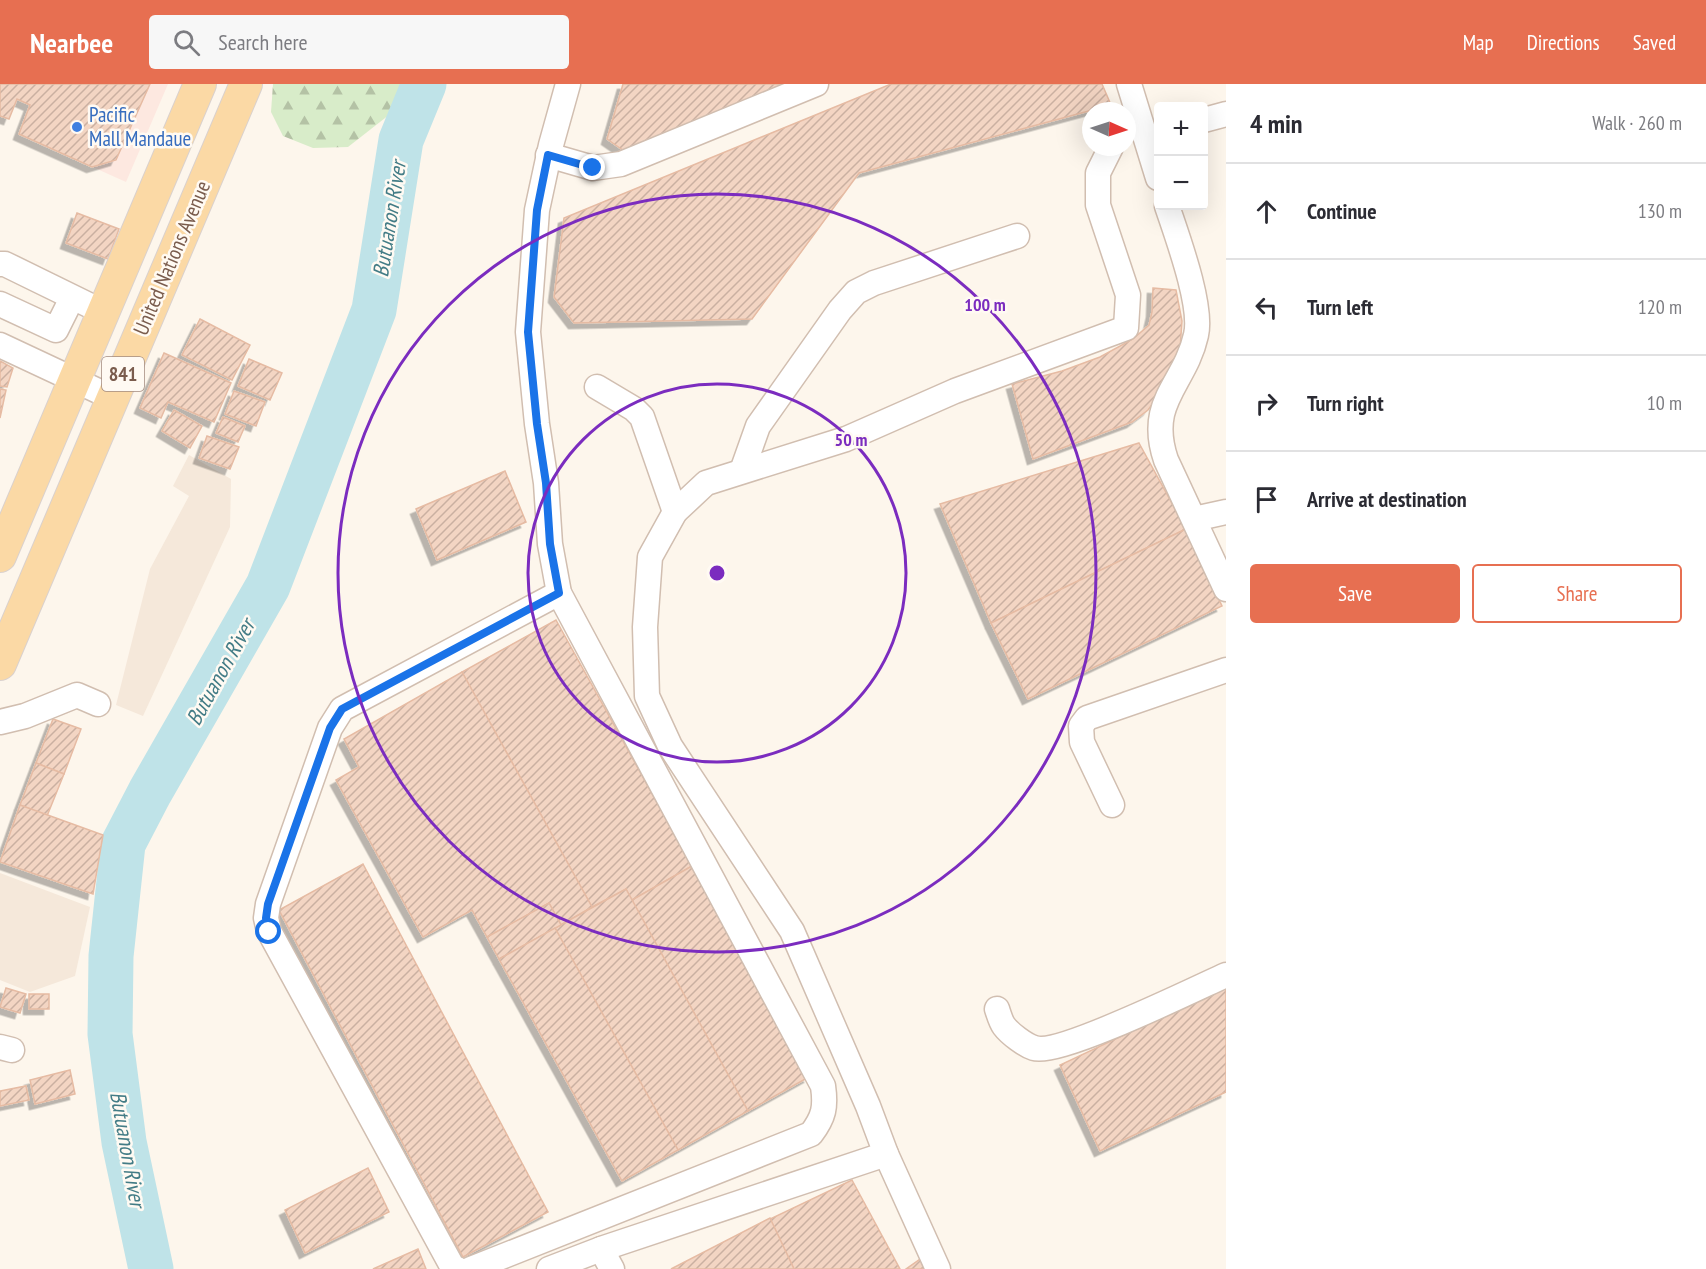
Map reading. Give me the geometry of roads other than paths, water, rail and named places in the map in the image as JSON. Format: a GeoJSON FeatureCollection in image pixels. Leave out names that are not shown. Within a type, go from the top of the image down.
{"type":"FeatureCollection","features":[{"type":"Feature","properties":{"kind":"main road","name":"United Nations Avenue"},"geometry":{"type":"LineString","coordinates":[[0,556],[200,84]]}},
{"type":"Feature","properties":{"kind":"main road","name":"United Nations Avenue"},"geometry":{"type":"LineString","coordinates":[[0,664],[246,84]]}},
{"type":"Feature","properties":{"kind":"street"},"geometry":{"type":"LineString","coordinates":[[471,1269],[811,1134],[821,1121],[825,1102],[823,1086],[559,593],[550,544],[546,483],[537,424],[528,332],[537,210],[548,155],[568,84]]}},
{"type":"Feature","properties":{"kind":"street"},"geometry":{"type":"LineString","coordinates":[[548,155],[593,168],[621,164],[816,84]]}},
{"type":"Feature","properties":{"kind":"street"},"geometry":{"type":"LineString","coordinates":[[1130,101],[1151,132],[1155,156]]}},
{"type":"Feature","properties":{"kind":"street"},"geometry":{"type":"LineString","coordinates":[[1208,119],[1226,114]]}},
{"type":"Feature","properties":{"kind":"street"},"geometry":{"type":"LineString","coordinates":[[938,1269],[886,1154],[868,1106],[792,932],[670,746],[647,696],[645,627],[650,557],[675,512],[706,483],[846,439],[955,391],[1126,328],[1128,295],[1098,205],[1098,173],[1106,156]]}},
{"type":"Feature","properties":{"kind":"street"},"geometry":{"type":"LineString","coordinates":[[1168,210],[1197,311],[1197,334],[1188,358],[1167,397],[1160,422],[1160,441],[1166,460],[1226,589]]}},
{"type":"Feature","properties":{"kind":"street"},"geometry":{"type":"LineString","coordinates":[[742,471],[759,426],[840,310],[856,292],[874,283],[1017,236]]}},
{"type":"Feature","properties":{"kind":"street"},"geometry":{"type":"LineString","coordinates":[[0,264],[5,264],[103,312]]}},
{"type":"Feature","properties":{"kind":"street"},"geometry":{"type":"LineString","coordinates":[[0,304],[56,330],[72,298]]}},
{"type":"Feature","properties":{"kind":"street"},"geometry":{"type":"LineString","coordinates":[[0,345],[113,398]]}},
{"type":"Feature","properties":{"kind":"street"},"geometry":{"type":"LineString","coordinates":[[597,387],[634,409],[642,417],[675,512]]}},
{"type":"Feature","properties":{"kind":"street"},"geometry":{"type":"LineString","coordinates":[[1194,519],[1226,512]]}},
{"type":"Feature","properties":{"kind":"street"},"geometry":{"type":"LineString","coordinates":[[457,1269],[453,1268],[269,932],[266,918],[268,904],[330,728],[342,709],[559,593]]}},
{"type":"Feature","properties":{"kind":"street"},"geometry":{"type":"LineString","coordinates":[[1112,805],[1082,742],[1081,726],[1087,718],[1226,670]]}},
{"type":"Feature","properties":{"kind":"street"},"geometry":{"type":"LineString","coordinates":[[0,722],[25,716],[77,695],[98,704]]}},
{"type":"Feature","properties":{"kind":"street"},"geometry":{"type":"LineString","coordinates":[[997,1010],[1005,1027],[1020,1040],[1035,1048],[1054,1047],[1114,1026],[1226,975]]}},
{"type":"Feature","properties":{"kind":"street"},"geometry":{"type":"LineString","coordinates":[[549,1269],[606,1259],[886,1154]]}},
{"type":"Feature","properties":{"kind":"waterway","name":"Butuanon River"},"geometry":{"type":"LineString","coordinates":[[151,1269],[124,1142],[110,1034],[111,956],[123,844],[150,792],[268,586],[374,310],[401,140],[424,84]]}},
{"type":"Feature","properties":{"kind":"place","name":"Pacific Mall Mandaue"},"geometry":{"type":"Point","coordinates":[77,127]}}]}
